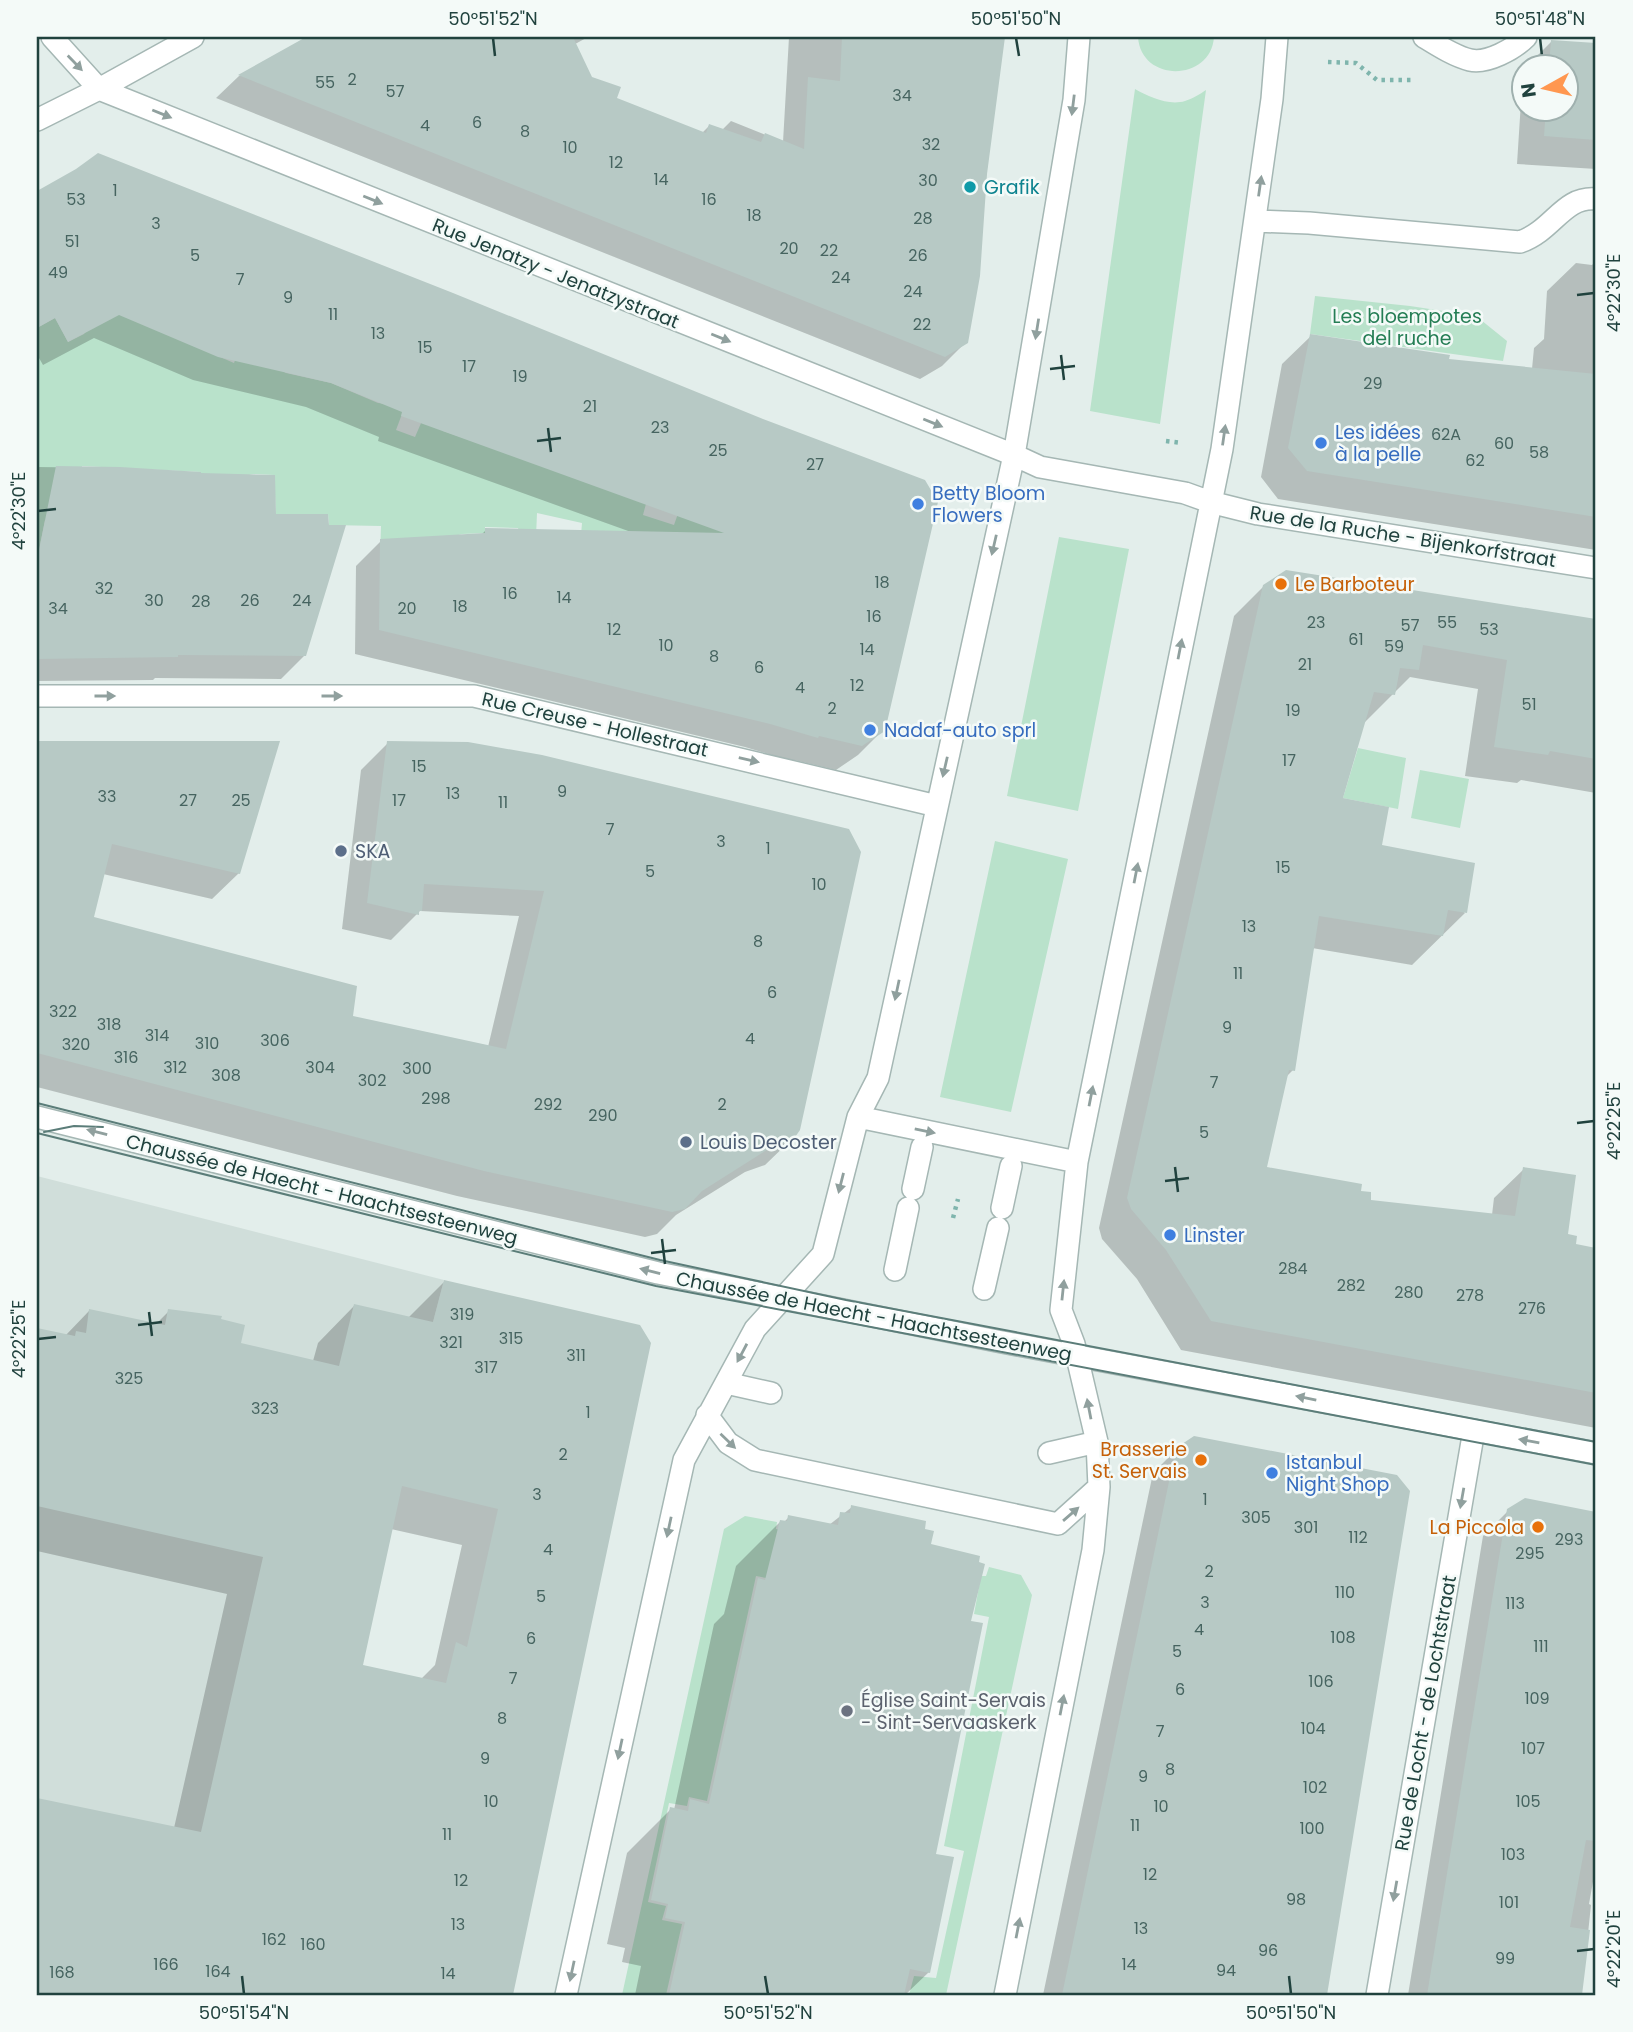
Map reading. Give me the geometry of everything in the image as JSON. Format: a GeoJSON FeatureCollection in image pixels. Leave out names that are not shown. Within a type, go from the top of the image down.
{"type":"FeatureCollection","features":[{"type":"Feature","properties":{"kind":"street"},"geometry":{"type":"LineString","coordinates":[[52,37],[99,89]]}},
{"type":"Feature","properties":{"kind":"street"},"geometry":{"type":"LineString","coordinates":[[37,120],[193,37]]}},
{"type":"Feature","properties":{"kind":"street"},"geometry":{"type":"LineString","coordinates":[[566,1995],[684,1460],[755,1329],[823,1254],[858,1117],[878,1078],[1014,455],[1070,125],[1079,37]]}},
{"type":"Feature","properties":{"kind":"street"},"geometry":{"type":"LineString","coordinates":[[1005,1995],[1093,1550],[1099,1487],[1097,1442],[1077,1355],[1061,1310],[1077,1163],[1222,449],[1272,99],[1277,37]]}},
{"type":"Feature","properties":{"kind":"street"},"geometry":{"type":"LineString","coordinates":[[1424,37],[1471,61],[1489,58],[1518,45],[1526,37]]}},
{"type":"Feature","properties":{"kind":"street","name":"Rue Jenatzy - Jenatzystraat"},"geometry":{"type":"LineString","coordinates":[[99,89],[1040,467],[1185,493],[1210,502]]}},
{"type":"Feature","properties":{"kind":"street"},"geometry":{"type":"LineString","coordinates":[[1255,221],[1309,223],[1520,242],[1535,237],[1557,219],[1570,202],[1586,198],[1596,199]]}},
{"type":"Feature","properties":{"kind":"street","name":"Rue de la Ruche - Bijenkorfstraat"},"geometry":{"type":"LineString","coordinates":[[1210,502],[1258,514],[1596,568]]}},
{"type":"Feature","properties":{"kind":"street","name":"Rue Creuse - Hollestraat"},"geometry":{"type":"LineString","coordinates":[[37,696],[474,696],[937,806]]}},
{"type":"Feature","properties":{"kind":"street","name":"Chaussée de Haecht - Haachtsesteenweg"},"geometry":{"type":"LineString","coordinates":[[37,1116],[657,1273],[1596,1453]]}},
{"type":"Feature","properties":{"kind":"street"},"geometry":{"type":"LineString","coordinates":[[858,1117],[1077,1163]]}},
{"type":"Feature","properties":{"kind":"street"},"geometry":{"type":"LineString","coordinates":[[895,1270],[922,1147]]}},
{"type":"Feature","properties":{"kind":"street"},"geometry":{"type":"LineString","coordinates":[[984,1289],[1011,1166]]}},
{"type":"Feature","properties":{"kind":"street"},"geometry":{"type":"LineString","coordinates":[[726,1383],[771,1393]]}},
{"type":"Feature","properties":{"kind":"street"},"geometry":{"type":"LineString","coordinates":[[707,1415],[727,1443],[755,1460],[1058,1524],[1099,1487]]}},
{"type":"Feature","properties":{"kind":"street","name":"Rue de Locht - de Lochtstraat"},"geometry":{"type":"LineString","coordinates":[[1377,1995],[1474,1430]]}},
{"type":"Feature","properties":{"kind":"street"},"geometry":{"type":"LineString","coordinates":[[1049,1453],[1097,1442]]}},
{"type":"Feature","properties":{"kind":"path"},"geometry":{"type":"LineString","coordinates":[[1166,441],[1183,444]]}},
{"type":"Feature","properties":{"kind":"path"},"geometry":{"type":"LineString","coordinates":[[953,1218],[958,1199]]}},
{"type":"Feature","properties":{"kind":"shaded area"},"geometry":{"type":"Polygon","coordinates":[[[37,1176],[444,1280],[433,1322],[172,1896],[149,1995],[37,1995],[37,1176]]]}},
{"type":"Feature","properties":{"kind":"green space"},"geometry":{"type":"Polygon","coordinates":[[[1138,37],[1214,37],[1210,52],[1201,62],[1189,69],[1176,71],[1151,63],[1142,52],[1138,37]]]}},
{"type":"Feature","properties":{"kind":"green space"},"geometry":{"type":"Polygon","coordinates":[[[1135,89],[1166,102],[1188,100],[1206,90],[1160,424],[1090,411],[1135,89]]]}},
{"type":"Feature","properties":{"kind":"green space","name":"Les bloempotes del ruche"},"geometry":{"type":"Polygon","coordinates":[[[1315,296],[1476,316],[1507,341],[1503,361],[1310,334],[1315,296]]]}},
{"type":"Feature","properties":{"kind":"green space"},"geometry":{"type":"Polygon","coordinates":[[[99,305],[234,363],[241,344],[286,373],[331,383],[378,403],[405,406],[396,430],[415,437],[425,414],[443,431],[647,500],[643,515],[674,525],[688,485],[786,543],[581,535],[582,523],[537,513],[536,537],[520,537],[518,528],[485,527],[485,533],[462,534],[380,558],[381,526],[329,525],[328,514],[276,514],[274,475],[253,474],[200,487],[201,472],[82,466],[78,518],[45,520],[37,560],[37,328],[55,318],[68,342],[84,334],[99,305]]]}},
{"type":"Feature","properties":{"kind":"green space"},"geometry":{"type":"Polygon","coordinates":[[[1059,537],[1129,549],[1078,811],[1007,796],[1059,537]]]}},
{"type":"Feature","properties":{"kind":"green space"},"geometry":{"type":"Polygon","coordinates":[[[1358,748],[1406,758],[1398,809],[1343,798],[1358,748]]]}},
{"type":"Feature","properties":{"kind":"green space"},"geometry":{"type":"Polygon","coordinates":[[[1420,770],[1469,779],[1460,828],[1411,818],[1420,770]]]}},
{"type":"Feature","properties":{"kind":"green space"},"geometry":{"type":"Polygon","coordinates":[[[995,841],[1068,859],[1011,1112],[940,1097],[995,841]]]}},
{"type":"Feature","properties":{"kind":"green space"},"geometry":{"type":"Polygon","coordinates":[[[745,1516],[777,1522],[776,1529],[784,1531],[772,1579],[756,1576],[707,1801],[689,1797],[687,1806],[669,1803],[648,1902],[666,1906],[662,1920],[682,1924],[666,1995],[622,1995],[724,1529],[745,1516]]]}},
{"type":"Feature","properties":{"kind":"green space"},"geometry":{"type":"Polygon","coordinates":[[[989,1567],[1021,1575],[1032,1595],[946,1995],[909,1995],[914,1976],[936,1978],[964,1851],[944,1846],[989,1617],[974,1614],[981,1576],[986,1576],[989,1567]]]}},
{"type":"Feature","properties":{"kind":"building"},"geometry":{"type":"Polygon","coordinates":[[[306,37],[573,37],[592,77],[621,87],[617,98],[706,133],[709,124],[761,142],[765,133],[804,149],[808,77],[840,81],[842,37],[1005,37],[987,174],[980,276],[968,343],[945,357],[238,75],[306,37]]]}},
{"type":"Feature","properties":{"kind":"building"},"geometry":{"type":"Polygon","coordinates":[[[1551,40],[1596,43],[1596,140],[1544,136],[1545,122],[1580,122],[1580,52],[1550,52],[1551,40]]]}},
{"type":"Feature","properties":{"kind":"building"},"geometry":{"type":"Polygon","coordinates":[[[98,153],[763,419],[925,480],[938,502],[885,731],[862,746],[819,736],[818,738],[770,724],[379,630],[380,539],[485,533],[485,528],[724,533],[401,416],[402,412],[331,383],[218,357],[119,315],[68,342],[55,318],[37,328],[37,191],[98,153]]]}},
{"type":"Feature","properties":{"kind":"building"},"geometry":{"type":"Polygon","coordinates":[[[1310,334],[1450,355],[1449,359],[1596,374],[1596,517],[1307,471],[1288,448],[1310,334]]]}},
{"type":"Feature","properties":{"kind":"building"},"geometry":{"type":"Polygon","coordinates":[[[56,466],[275,475],[276,514],[328,514],[329,525],[346,525],[306,656],[178,655],[37,659],[37,560],[56,466]]]}},
{"type":"Feature","properties":{"kind":"building"},"geometry":{"type":"Polygon","coordinates":[[[1286,570],[1596,619],[1596,759],[1550,751],[1548,755],[1494,747],[1507,660],[1423,645],[1419,670],[1400,668],[1395,695],[1374,692],[1343,798],[1389,807],[1382,845],[1475,863],[1467,913],[1448,910],[1443,936],[1319,916],[1295,1071],[1289,1070],[1267,1167],[1362,1184],[1361,1191],[1371,1192],[1371,1200],[1515,1216],[1523,1167],[1576,1175],[1568,1234],[1577,1236],[1576,1244],[1596,1248],[1596,1393],[1211,1321],[1166,1250],[1131,1209],[1127,1198],[1263,585],[1286,570]]]}},
{"type":"Feature","properties":{"kind":"building"},"geometry":{"type":"Polygon","coordinates":[[[37,741],[280,741],[240,874],[112,844],[94,917],[357,986],[353,1016],[506,1049],[544,891],[424,884],[422,911],[419,911],[419,915],[367,903],[387,741],[468,742],[542,755],[849,829],[861,852],[800,1130],[793,1140],[773,1146],[702,1191],[685,1209],[672,1212],[484,1171],[37,1053],[37,741]]]}},
{"type":"Feature","properties":{"kind":"building"},"geometry":{"type":"Polygon","coordinates":[[[444,1280],[640,1325],[651,1343],[513,1995],[37,1995],[37,1798],[201,1832],[263,1557],[37,1506],[37,1328],[75,1336],[76,1331],[86,1333],[89,1309],[165,1325],[168,1309],[222,1316],[221,1319],[245,1325],[241,1343],[339,1366],[354,1304],[433,1322],[444,1280]],[[402,1486],[363,1665],[446,1683],[456,1642],[467,1647],[498,1509],[402,1486]]]}},
{"type":"Feature","properties":{"kind":"building"},"geometry":{"type":"Polygon","coordinates":[[[1194,1436],[1397,1475],[1410,1491],[1327,1995],[1062,1995],[1176,1448],[1194,1436]]]}},
{"type":"Feature","properties":{"kind":"building"},"geometry":{"type":"Polygon","coordinates":[[[1525,1498],[1596,1512],[1596,1841],[1586,1840],[1570,1927],[1590,1930],[1582,1995],[1427,1995],[1507,1509],[1525,1498]]]}},
{"type":"Feature","properties":{"kind":"building","name":"Église Saint-Servais - Sint-Servaaskerk"},"geometry":{"type":"Polygon","coordinates":[[[851,1505],[926,1521],[925,1529],[934,1531],[931,1544],[980,1556],[979,1562],[985,1564],[971,1621],[983,1623],[936,1854],[954,1857],[930,1973],[910,1969],[904,1995],[669,1995],[685,1922],[665,1918],[668,1904],[651,1900],[670,1807],[688,1811],[690,1799],[709,1804],[758,1578],[765,1580],[780,1520],[787,1521],[788,1515],[838,1525],[840,1512],[850,1513],[851,1505]]]}},
{"type":"Feature","properties":{"kind":"tram line"},"geometry":{"type":"LineString","coordinates":[[37,1103],[660,1260],[846,1300],[1596,1442]]}},
{"type":"Feature","properties":{"kind":"tram line"},"geometry":{"type":"LineString","coordinates":[[44,1132],[74,1126],[103,1127]]}},
{"type":"Feature","properties":{"kind":"tram line"},"geometry":{"type":"LineString","coordinates":[[37,1133],[656,1286],[1596,1465]]}},
{"type":"Feature","properties":{"kind":"place","name":"Grafik"},"geometry":{"type":"Point","coordinates":[970,187]}},
{"type":"Feature","properties":{"kind":"place","name":"Les idées à la pelle"},"geometry":{"type":"Point","coordinates":[1321,443]}},
{"type":"Feature","properties":{"kind":"place","name":"Betty Bloom Flowers"},"geometry":{"type":"Point","coordinates":[918,504]}},
{"type":"Feature","properties":{"kind":"place","name":"Le Barboteur"},"geometry":{"type":"Point","coordinates":[1281,584]}},
{"type":"Feature","properties":{"kind":"place","name":"Nadaf-auto sprl"},"geometry":{"type":"Point","coordinates":[870,730]}},
{"type":"Feature","properties":{"kind":"place","name":"SKA"},"geometry":{"type":"Point","coordinates":[341,851]}},
{"type":"Feature","properties":{"kind":"place","name":"Louis Decoster"},"geometry":{"type":"Point","coordinates":[686,1142]}},
{"type":"Feature","properties":{"kind":"place","name":"Linster"},"geometry":{"type":"Point","coordinates":[1170,1235]}},
{"type":"Feature","properties":{"kind":"place","name":"Brasserie St. Servais"},"geometry":{"type":"Point","coordinates":[1201,1460]}},
{"type":"Feature","properties":{"kind":"place","name":"Istanbul Night Shop"},"geometry":{"type":"Point","coordinates":[1272,1473]}},
{"type":"Feature","properties":{"kind":"place","name":"La Piccola"},"geometry":{"type":"Point","coordinates":[1538,1527]}},
{"type":"Feature","properties":{"kind":"place","name":"Église Saint-Servais - Sint-Servaaskerk"},"geometry":{"type":"Point","coordinates":[847,1711]}}]}
